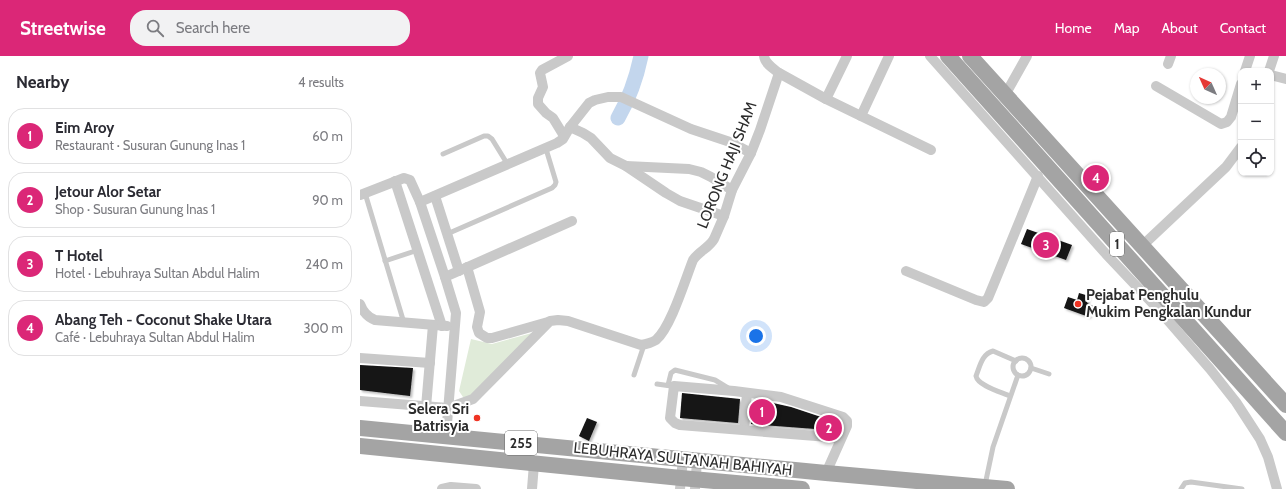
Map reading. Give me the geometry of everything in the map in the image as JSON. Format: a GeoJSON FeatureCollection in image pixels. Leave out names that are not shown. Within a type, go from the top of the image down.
{"type":"FeatureCollection","features":[{"type":"Feature","properties":{"kind":"main road","name":"1"},"geometry":{"type":"LineString","coordinates":[[948,56],[1286,433]]}},
{"type":"Feature","properties":{"kind":"main road","name":"1"},"geometry":{"type":"LineString","coordinates":[[970,56],[1286,405]]}},
{"type":"Feature","properties":{"kind":"main road","name":"LEBUHRAYA SULTANAH BAHIYAH"},"geometry":{"type":"LineString","coordinates":[[360,428],[826,474],[1007,489]]}},
{"type":"Feature","properties":{"kind":"main road","name":"LEBUHRAYA SULTANAH BAHIYAH"},"geometry":{"type":"LineString","coordinates":[[360,446],[534,464],[685,484],[716,481],[802,489]]}},
{"type":"Feature","properties":{"kind":"street"},"geometry":{"type":"LineString","coordinates":[[564,136],[553,118],[538,104],[538,98],[543,87],[540,73],[568,56]]}},
{"type":"Feature","properties":{"kind":"street"},"geometry":{"type":"LineString","coordinates":[[764,56],[769,65],[779,73],[826,99],[931,150]]}},
{"type":"Feature","properties":{"kind":"street"},"geometry":{"type":"LineString","coordinates":[[826,99],[847,56]]}},
{"type":"Feature","properties":{"kind":"street"},"geometry":{"type":"LineString","coordinates":[[862,116],[889,56]]}},
{"type":"Feature","properties":{"kind":"street"},"geometry":{"type":"LineString","coordinates":[[930,56],[1106,254],[1158,309],[1210,369],[1236,402],[1260,439],[1268,457],[1277,489]]}},
{"type":"Feature","properties":{"kind":"street"},"geometry":{"type":"LineString","coordinates":[[1005,95],[1027,56]]}},
{"type":"Feature","properties":{"kind":"street"},"geometry":{"type":"LineString","coordinates":[[1246,68],[1250,56]]}},
{"type":"Feature","properties":{"kind":"street"},"geometry":{"type":"LineString","coordinates":[[1271,68],[1274,56]]}},
{"type":"Feature","properties":{"kind":"street","name":"LORONG HAJI SHAM"},"geometry":{"type":"LineString","coordinates":[[643,345],[649,344],[656,340],[662,334],[668,324],[693,260],[712,242],[724,216],[732,190],[751,153],[779,73]]}},
{"type":"Feature","properties":{"kind":"street"},"geometry":{"type":"LineString","coordinates":[[1274,76],[1286,79]]}},
{"type":"Feature","properties":{"kind":"street"},"geometry":{"type":"LineString","coordinates":[[1156,86],[1221,124],[1227,122],[1231,117],[1238,94]]}},
{"type":"Feature","properties":{"kind":"street"},"geometry":{"type":"LineString","coordinates":[[420,202],[557,143],[563,139],[570,127],[589,103],[608,97],[621,97],[691,129],[730,142],[751,153]]}},
{"type":"Feature","properties":{"kind":"street"},"geometry":{"type":"LineString","coordinates":[[570,127],[591,138],[610,158],[626,166],[666,193],[680,201],[724,216]]}},
{"type":"Feature","properties":{"kind":"street"},"geometry":{"type":"LineString","coordinates":[[1142,246],[1226,167],[1238,151]]}},
{"type":"Feature","properties":{"kind":"street"},"geometry":{"type":"LineString","coordinates":[[626,166],[689,169],[701,172],[732,190]]}},
{"type":"Feature","properties":{"kind":"street"},"geometry":{"type":"LineString","coordinates":[[906,271],[984,302],[988,298],[1038,176]]}},
{"type":"Feature","properties":{"kind":"street"},"geometry":{"type":"LineString","coordinates":[[362,194],[404,178],[410,180],[420,202],[446,277],[456,313],[446,436]]}},
{"type":"Feature","properties":{"kind":"street"},"geometry":{"type":"LineString","coordinates":[[395,181],[418,250],[438,326],[430,364],[426,407]]}},
{"type":"Feature","properties":{"kind":"street"},"geometry":{"type":"LineString","coordinates":[[435,196],[447,234],[480,312],[477,327],[479,333],[487,338],[492,338],[550,321],[568,320],[643,345]]}},
{"type":"Feature","properties":{"kind":"street"},"geometry":{"type":"LineString","coordinates":[[446,277],[572,221]]}},
{"type":"Feature","properties":{"kind":"street"},"geometry":{"type":"LineString","coordinates":[[360,304],[362,310],[368,318],[375,320],[455,327]]}},
{"type":"Feature","properties":{"kind":"street"},"geometry":{"type":"LineString","coordinates":[[360,401],[448,408],[473,399],[550,321]]}},
{"type":"Feature","properties":{"kind":"street"},"geometry":{"type":"LineString","coordinates":[[360,358],[430,364]]}},
{"type":"Feature","properties":{"kind":"street"},"geometry":{"type":"LineString","coordinates":[[826,474],[841,438],[847,423],[843,417],[781,397],[734,391],[671,386],[670,418],[675,423],[680,425],[841,438]]}},
{"type":"Feature","properties":{"kind":"street"},"geometry":{"type":"LineString","coordinates":[[744,430],[747,393]]}},
{"type":"Feature","properties":{"kind":"street"},"geometry":{"type":"LineString","coordinates":[[685,484],[690,460]]}},
{"type":"Feature","properties":{"kind":"street"},"geometry":{"type":"LineString","coordinates":[[685,484],[690,460]]}},
{"type":"Feature","properties":{"kind":"street"},"geometry":{"type":"LineString","coordinates":[[532,489],[534,464]]}},
{"type":"Feature","properties":{"kind":"street"},"geometry":{"type":"LineString","coordinates":[[442,489],[451,487],[476,489]]}},
{"type":"Feature","properties":{"kind":"lane"},"geometry":{"type":"LineString","coordinates":[[443,154],[484,136],[488,136],[492,139],[508,165]]}},
{"type":"Feature","properties":{"kind":"lane"},"geometry":{"type":"LineString","coordinates":[[447,234],[552,188],[556,182],[546,149]]}},
{"type":"Feature","properties":{"kind":"lane"},"geometry":{"type":"LineString","coordinates":[[362,194],[404,323]]}},
{"type":"Feature","properties":{"kind":"lane"},"geometry":{"type":"LineString","coordinates":[[385,261],[418,250]]}},
{"type":"Feature","properties":{"kind":"lane"},"geometry":{"type":"LineString","coordinates":[[634,375],[643,345]]}},
{"type":"Feature","properties":{"kind":"lane"},"geometry":{"type":"LineString","coordinates":[[1010,396],[983,384],[978,381],[976,376],[982,359],[989,352],[992,351],[1016,361]]}},
{"type":"Feature","properties":{"kind":"lane"},"geometry":{"type":"LineString","coordinates":[[1021,358],[1024,358],[1029,362],[1031,368],[1026,375],[1018,375],[1013,369],[1014,363],[1021,358]]}},
{"type":"Feature","properties":{"kind":"lane"},"geometry":{"type":"LineString","coordinates":[[1031,368],[1049,374]]}},
{"type":"Feature","properties":{"kind":"lane"},"geometry":{"type":"LineString","coordinates":[[657,384],[671,386],[671,373],[675,370],[715,380],[734,391]]}},
{"type":"Feature","properties":{"kind":"lane"},"geometry":{"type":"LineString","coordinates":[[984,487],[993,447],[1018,375]]}},
{"type":"Feature","properties":{"kind":"lane"},"geometry":{"type":"LineString","coordinates":[[1181,489],[1185,483],[1191,482],[1242,489]]}},
{"type":"Feature","properties":{"kind":"green space"},"geometry":{"type":"Polygon","coordinates":[[[532,333],[472,397],[463,397],[459,391],[471,339],[492,344],[532,333]]]}},
{"type":"Feature","properties":{"kind":"building"},"geometry":{"type":"Polygon","coordinates":[[[1027,229],[1072,245],[1066,260],[1021,244],[1027,229]]]}},
{"type":"Feature","properties":{"kind":"building","name":"Pejabat Penghulu Mukim Pengkalan Kundur"},"geometry":{"type":"Polygon","coordinates":[[[1079,293],[1089,296],[1087,303],[1093,306],[1089,317],[1064,308],[1068,297],[1077,300],[1079,293]]]}},
{"type":"Feature","properties":{"kind":"building"},"geometry":{"type":"Polygon","coordinates":[[[360,365],[413,368],[410,396],[360,390],[360,365]]]}},
{"type":"Feature","properties":{"kind":"building"},"geometry":{"type":"Polygon","coordinates":[[[682,393],[740,399],[738,423],[680,418],[682,393]]]}},
{"type":"Feature","properties":{"kind":"building"},"geometry":{"type":"Polygon","coordinates":[[[753,400],[791,407],[833,421],[829,430],[751,424],[753,400]]]}},
{"type":"Feature","properties":{"kind":"building"},"geometry":{"type":"Polygon","coordinates":[[[587,418],[597,422],[589,441],[579,436],[587,418]]]}},
{"type":"Feature","properties":{"kind":"waterway"},"geometry":{"type":"LineString","coordinates":[[618,118],[632,88],[641,56]]}},
{"type":"Feature","properties":{"kind":"place","name":"Abang Teh - Coconut Shake Utara"},"geometry":{"type":"Point","coordinates":[1096,178]}},
{"type":"Feature","properties":{"kind":"place","name":"T Hotel"},"geometry":{"type":"Point","coordinates":[1046,245]}},
{"type":"Feature","properties":{"kind":"place","name":"Pejabat Penghulu Mukim Pengkalan Kundur"},"geometry":{"type":"Point","coordinates":[1078,304]}},
{"type":"Feature","properties":{"kind":"place","name":"Eim Aroy"},"geometry":{"type":"Point","coordinates":[762,412]}},
{"type":"Feature","properties":{"kind":"place","name":"Selera Sri Batrisyia"},"geometry":{"type":"Point","coordinates":[477,418]}},
{"type":"Feature","properties":{"kind":"place","name":"Jetour Alor Setar"},"geometry":{"type":"Point","coordinates":[829,428]}}]}
